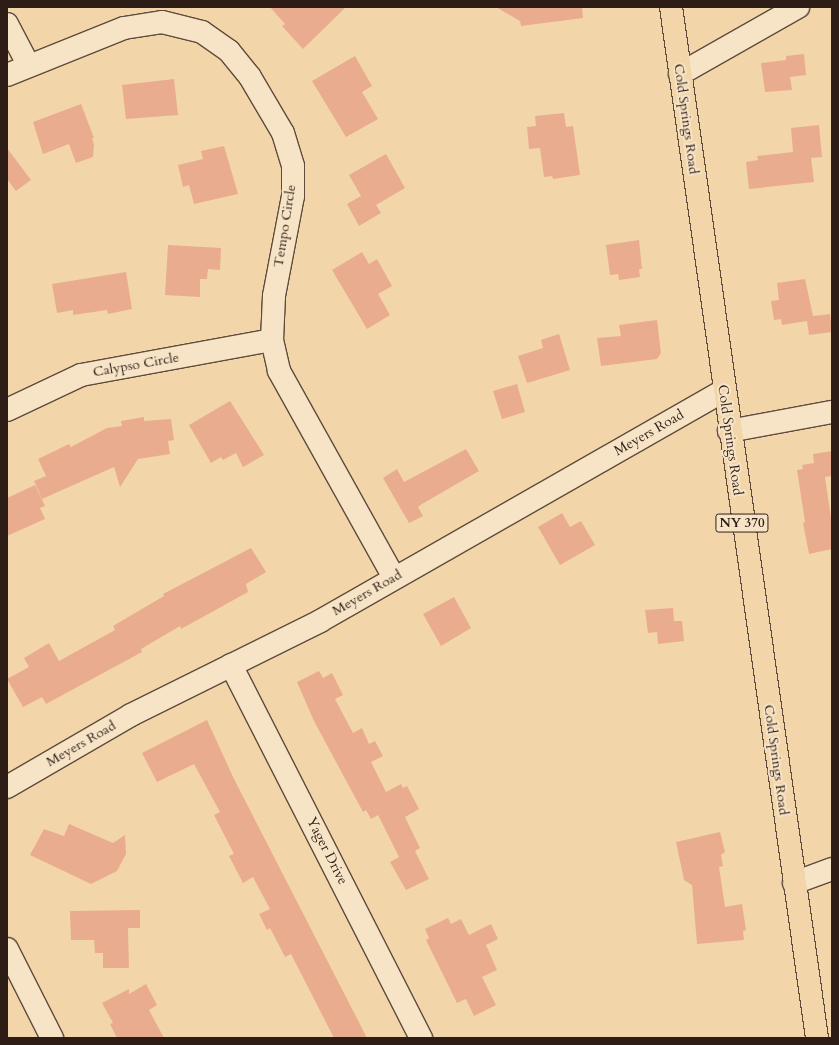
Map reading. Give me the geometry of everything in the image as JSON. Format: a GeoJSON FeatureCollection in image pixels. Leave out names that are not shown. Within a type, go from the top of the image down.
{"type":"FeatureCollection","features":[{"type":"Feature","properties":{"kind":"main road","name":"Cold Springs Road"},"geometry":{"type":"LineString","coordinates":[[671,7],[723,391],[817,1038]]}},
{"type":"Feature","properties":{"kind":"street"},"geometry":{"type":"LineString","coordinates":[[680,74],[798,7]]}},
{"type":"Feature","properties":{"kind":"street","name":"Tempo Circle"},"geometry":{"type":"LineString","coordinates":[[7,75],[124,28],[162,22],[202,32],[229,51],[250,77],[283,133],[293,166],[293,196],[274,296],[272,340],[279,371],[394,578]]}},
{"type":"Feature","properties":{"kind":"street"},"geometry":{"type":"LineString","coordinates":[[7,24],[29,66]]}},
{"type":"Feature","properties":{"kind":"street","name":"Calypso Circle"},"geometry":{"type":"LineString","coordinates":[[7,410],[81,375],[272,340]]}},
{"type":"Feature","properties":{"kind":"street","name":"Meyers Road"},"geometry":{"type":"LineString","coordinates":[[7,787],[131,715],[320,620],[723,391]]}},
{"type":"Feature","properties":{"kind":"street"},"geometry":{"type":"LineString","coordinates":[[729,431],[832,412]]}},
{"type":"Feature","properties":{"kind":"street","name":"Yager Drive"},"geometry":{"type":"LineString","coordinates":[[231,665],[420,1038]]}},
{"type":"Feature","properties":{"kind":"street"},"geometry":{"type":"LineString","coordinates":[[794,883],[832,869]]}},
{"type":"Feature","properties":{"kind":"street"},"geometry":{"type":"LineString","coordinates":[[7,949],[52,1038]]}},
{"type":"Feature","properties":{"kind":"building"},"geometry":{"type":"Polygon","coordinates":[[[270,7],[346,7],[303,49],[282,26],[285,24],[270,7]]]}},
{"type":"Feature","properties":{"kind":"building"},"geometry":{"type":"Polygon","coordinates":[[[496,7],[582,7],[583,18],[521,26],[520,21],[496,7]]]}},
{"type":"Feature","properties":{"kind":"building"},"geometry":{"type":"Polygon","coordinates":[[[804,54],[806,75],[790,77],[792,90],[765,92],[761,63],[786,60],[786,56],[804,54]]]}},
{"type":"Feature","properties":{"kind":"building"},"geometry":{"type":"Polygon","coordinates":[[[355,56],[372,86],[362,92],[378,119],[346,137],[312,81],[355,56]]]}},
{"type":"Feature","properties":{"kind":"building"},"geometry":{"type":"Polygon","coordinates":[[[174,79],[178,115],[126,119],[122,85],[174,79]]]}},
{"type":"Feature","properties":{"kind":"building"},"geometry":{"type":"Polygon","coordinates":[[[81,104],[94,138],[92,138],[94,145],[93,157],[76,163],[69,144],[43,154],[33,122],[81,104]]]}},
{"type":"Feature","properties":{"kind":"building"},"geometry":{"type":"Polygon","coordinates":[[[564,113],[566,127],[573,126],[580,175],[553,179],[552,176],[544,177],[540,148],[529,149],[527,127],[536,126],[535,116],[564,113]]]}},
{"type":"Feature","properties":{"kind":"building"},"geometry":{"type":"Polygon","coordinates":[[[819,125],[822,157],[811,158],[814,182],[749,189],[746,162],[758,160],[757,156],[793,152],[791,128],[819,125]]]}},
{"type":"Feature","properties":{"kind":"building"},"geometry":{"type":"Polygon","coordinates":[[[224,146],[238,194],[194,204],[189,185],[183,187],[178,165],[203,159],[201,151],[224,146]]]}},
{"type":"Feature","properties":{"kind":"building"},"geometry":{"type":"Polygon","coordinates":[[[7,148],[31,180],[16,191],[7,179],[7,148]]]}},
{"type":"Feature","properties":{"kind":"building"},"geometry":{"type":"Polygon","coordinates":[[[386,154],[405,188],[376,205],[381,213],[359,226],[347,204],[361,196],[349,175],[386,154]]]}},
{"type":"Feature","properties":{"kind":"building"},"geometry":{"type":"Polygon","coordinates":[[[639,240],[642,269],[639,269],[640,277],[619,280],[618,274],[610,275],[606,245],[639,240]]]}},
{"type":"Feature","properties":{"kind":"building"},"geometry":{"type":"Polygon","coordinates":[[[168,245],[221,248],[220,270],[208,269],[207,279],[200,279],[200,297],[165,295],[168,245]]]}},
{"type":"Feature","properties":{"kind":"building"},"geometry":{"type":"Polygon","coordinates":[[[362,252],[369,264],[377,259],[392,286],[378,294],[390,315],[367,329],[332,270],[362,252]]]}},
{"type":"Feature","properties":{"kind":"building"},"geometry":{"type":"Polygon","coordinates":[[[126,272],[132,309],[108,314],[107,310],[73,315],[73,310],[57,313],[52,284],[126,272]]]}},
{"type":"Feature","properties":{"kind":"building"},"geometry":{"type":"Polygon","coordinates":[[[805,279],[813,316],[830,314],[832,332],[809,335],[807,321],[782,325],[781,319],[774,320],[771,301],[779,300],[777,283],[805,279]]]}},
{"type":"Feature","properties":{"kind":"building"},"geometry":{"type":"Polygon","coordinates":[[[657,320],[661,353],[657,359],[601,366],[597,338],[621,336],[619,325],[657,320]]]}},
{"type":"Feature","properties":{"kind":"building"},"geometry":{"type":"Polygon","coordinates":[[[559,334],[570,370],[527,383],[518,356],[543,348],[541,340],[559,334]]]}},
{"type":"Feature","properties":{"kind":"building"},"geometry":{"type":"Polygon","coordinates":[[[517,384],[525,412],[502,419],[493,391],[517,384]]]}},
{"type":"Feature","properties":{"kind":"building"},"geometry":{"type":"Polygon","coordinates":[[[230,401],[264,455],[243,467],[236,453],[223,460],[221,457],[211,463],[189,425],[230,401]]]}},
{"type":"Feature","properties":{"kind":"building"},"geometry":{"type":"Polygon","coordinates":[[[144,417],[144,421],[171,419],[174,440],[168,441],[170,454],[138,459],[120,487],[114,467],[42,499],[34,481],[46,476],[38,459],[69,444],[71,447],[107,428],[122,426],[121,421],[144,417]]]}},
{"type":"Feature","properties":{"kind":"building"},"geometry":{"type":"Polygon","coordinates":[[[466,449],[479,471],[422,504],[418,507],[423,516],[409,523],[383,478],[397,469],[404,482],[466,449]]]}},
{"type":"Feature","properties":{"kind":"building"},"geometry":{"type":"Polygon","coordinates":[[[832,451],[832,476],[825,477],[832,525],[832,549],[809,554],[803,523],[805,522],[797,470],[803,469],[802,465],[814,463],[813,454],[832,451]]]}},
{"type":"Feature","properties":{"kind":"building"},"geometry":{"type":"Polygon","coordinates":[[[35,485],[45,506],[40,508],[45,519],[7,536],[7,498],[35,485]]]}},
{"type":"Feature","properties":{"kind":"building"},"geometry":{"type":"Polygon","coordinates":[[[562,513],[570,527],[581,521],[595,545],[560,565],[538,527],[562,513]]]}},
{"type":"Feature","properties":{"kind":"building"},"geometry":{"type":"Polygon","coordinates":[[[251,548],[266,572],[246,584],[248,592],[181,629],[180,626],[141,649],[142,652],[46,704],[42,697],[23,707],[7,679],[29,667],[24,658],[49,643],[59,661],[115,630],[113,626],[164,596],[163,594],[251,548]]]}},
{"type":"Feature","properties":{"kind":"building"},"geometry":{"type":"Polygon","coordinates":[[[454,597],[471,628],[441,646],[423,614],[454,597]]]}},
{"type":"Feature","properties":{"kind":"building"},"geometry":{"type":"Polygon","coordinates":[[[673,608],[674,621],[682,621],[684,641],[658,644],[657,632],[648,633],[645,610],[673,608]]]}},
{"type":"Feature","properties":{"kind":"building"},"geometry":{"type":"Polygon","coordinates":[[[319,671],[323,678],[332,673],[343,695],[335,699],[353,733],[362,728],[369,744],[375,741],[383,756],[371,762],[386,792],[401,784],[403,788],[407,786],[419,809],[405,817],[420,848],[415,851],[429,879],[406,890],[390,862],[399,857],[378,815],[371,819],[366,810],[363,812],[314,721],[297,682],[319,671]]]}},
{"type":"Feature","properties":{"kind":"building"},"geometry":{"type":"Polygon","coordinates":[[[207,720],[234,779],[367,1038],[334,1038],[291,954],[285,957],[270,928],[267,930],[259,914],[270,909],[253,877],[243,883],[229,856],[234,854],[214,815],[220,812],[194,764],[157,782],[142,753],[207,720]]]}},
{"type":"Feature","properties":{"kind":"building"},"geometry":{"type":"Polygon","coordinates":[[[69,824],[113,843],[125,835],[126,854],[117,871],[91,884],[30,855],[44,829],[64,836],[69,824]]]}},
{"type":"Feature","properties":{"kind":"building"},"geometry":{"type":"Polygon","coordinates":[[[720,832],[725,852],[721,855],[723,866],[719,867],[725,907],[742,904],[746,930],[743,931],[744,940],[697,944],[692,885],[684,880],[676,842],[720,832]]]}},
{"type":"Feature","properties":{"kind":"building"},"geometry":{"type":"Polygon","coordinates":[[[140,910],[140,928],[128,928],[129,968],[103,968],[103,953],[95,953],[94,940],[71,940],[70,911],[140,910]]]}},
{"type":"Feature","properties":{"kind":"building"},"geometry":{"type":"Polygon","coordinates":[[[448,918],[451,924],[461,919],[469,935],[491,924],[498,939],[486,945],[497,970],[482,977],[496,1005],[474,1016],[466,999],[457,1003],[426,940],[429,938],[425,929],[448,918]]]}},
{"type":"Feature","properties":{"kind":"building"},"geometry":{"type":"Polygon","coordinates":[[[146,984],[157,1005],[149,1010],[164,1038],[117,1038],[110,1024],[113,1023],[102,1003],[129,989],[129,994],[146,984]]]}}]}
